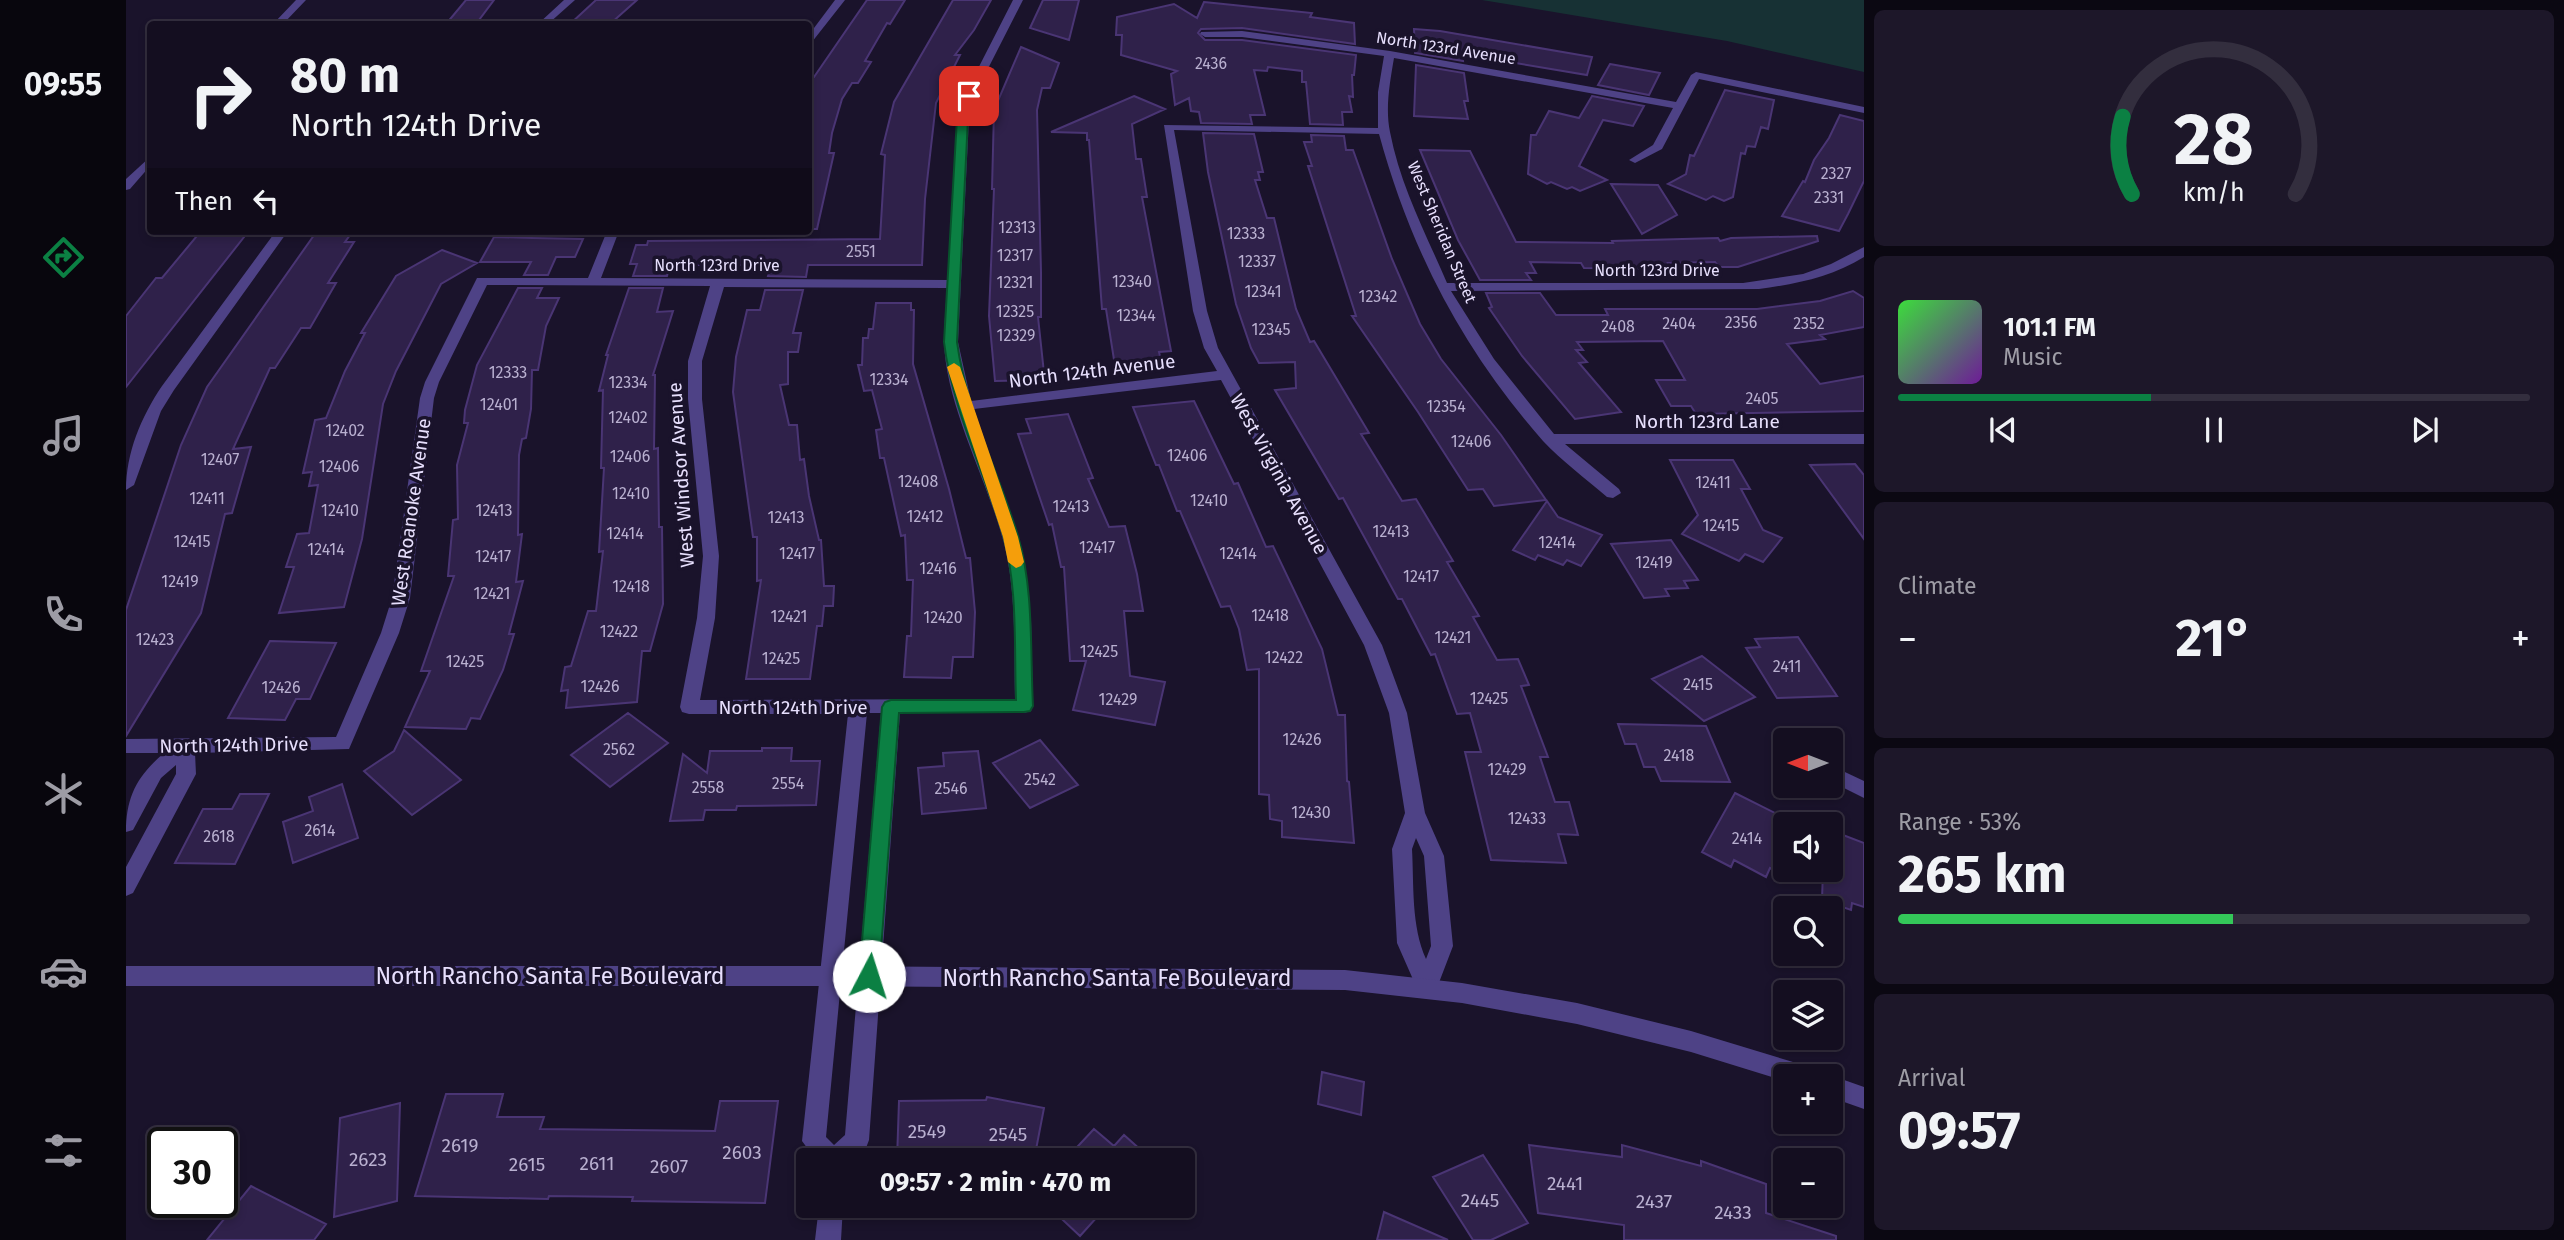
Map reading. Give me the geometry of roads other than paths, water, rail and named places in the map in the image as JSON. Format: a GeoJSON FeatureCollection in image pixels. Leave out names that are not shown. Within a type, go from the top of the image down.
{"type":"FeatureCollection","features":[{"type":"Feature","properties":{"kind":"street"},"geometry":{"type":"LineString","coordinates":[[281,21],[301,0]]}},
{"type":"Feature","properties":{"kind":"street"},"geometry":{"type":"LineString","coordinates":[[546,21],[570,0]]}},
{"type":"Feature","properties":{"kind":"street"},"geometry":{"type":"LineString","coordinates":[[812,39],[841,0]]}},
{"type":"Feature","properties":{"kind":"street"},"geometry":{"type":"LineString","coordinates":[[965,406],[954,367],[951,342],[962,118],[969,96],[1018,0]]}},
{"type":"Feature","properties":{"kind":"street","name":"North 123rd Avenue"},"geometry":{"type":"LineString","coordinates":[[1205,34],[1242,34],[1390,54],[1679,106]]}},
{"type":"Feature","properties":{"kind":"street","name":"West Sheridan Street"},"geometry":{"type":"LineString","coordinates":[[1390,54],[1383,92],[1384,131],[1398,181],[1442,287],[1488,360],[1550,439],[1613,494]]}},
{"type":"Feature","properties":{"kind":"street"},"geometry":{"type":"LineString","coordinates":[[1635,160],[1658,147],[1696,75],[1864,110]]}},
{"type":"Feature","properties":{"kind":"street","name":"West Virginia Avenue"},"geometry":{"type":"LineString","coordinates":[[1384,131],[1168,127],[1200,311],[1211,348],[1223,375],[1373,645],[1398,713],[1415,813],[1434,856],[1442,946],[1427,986]]}},
{"type":"Feature","properties":{"kind":"street"},"geometry":{"type":"LineString","coordinates":[[126,187],[147,163]]}},
{"type":"Feature","properties":{"kind":"street"},"geometry":{"type":"LineString","coordinates":[[126,485],[154,411],[167,389],[279,235]]}},
{"type":"Feature","properties":{"kind":"street"},"geometry":{"type":"LineString","coordinates":[[593,282],[611,235]]}},
{"type":"Feature","properties":{"kind":"street","name":"North 123rd Drive"},"geometry":{"type":"LineString","coordinates":[[1442,287],[1743,287],[1788,283],[1846,263],[1864,251]]}},
{"type":"Feature","properties":{"kind":"street","name":"North 123rd Drive"},"geometry":{"type":"LineString","coordinates":[[482,281],[952,284]]}},
{"type":"Feature","properties":{"kind":"street","name":"West Roanoke Avenue"},"geometry":{"type":"LineString","coordinates":[[342,744],[390,633],[401,598],[427,398],[432,382],[482,281]]}},
{"type":"Feature","properties":{"kind":"street","name":"West Windsor Avenue"},"geometry":{"type":"LineString","coordinates":[[689,708],[706,618],[711,555],[696,406],[695,361],[718,283]]}},
{"type":"Feature","properties":{"kind":"street","name":"North 124th Avenue"},"geometry":{"type":"LineString","coordinates":[[965,406],[1223,375]]}},
{"type":"Feature","properties":{"kind":"street","name":"North 124th Drive"},"geometry":{"type":"LineString","coordinates":[[689,708],[1024,706],[1019,579],[1011,537],[965,406]]}},
{"type":"Feature","properties":{"kind":"street","name":"North 123rd Lane"},"geometry":{"type":"LineString","coordinates":[[1550,439],[1864,439]]}},
{"type":"Feature","properties":{"kind":"street"},"geometry":{"type":"LineString","coordinates":[[821,1148],[814,1141],[858,707]]}},
{"type":"Feature","properties":{"kind":"street"},"geometry":{"type":"LineString","coordinates":[[848,1148],[857,1140],[891,707]]}},
{"type":"Feature","properties":{"kind":"street","name":"North 124th Drive"},"geometry":{"type":"LineString","coordinates":[[126,746],[342,744]]}},
{"type":"Feature","properties":{"kind":"street"},"geometry":{"type":"LineString","coordinates":[[126,824],[154,773],[186,746]]}},
{"type":"Feature","properties":{"kind":"street"},"geometry":{"type":"LineString","coordinates":[[126,887],[186,774],[186,746]]}},
{"type":"Feature","properties":{"kind":"street"},"geometry":{"type":"LineString","coordinates":[[1843,779],[1864,790]]}},
{"type":"Feature","properties":{"kind":"street","name":"West Virginia Avenue"},"geometry":{"type":"LineString","coordinates":[[1415,813],[1402,849],[1406,925],[1408,943],[1427,986]]}},
{"type":"Feature","properties":{"kind":"street","name":"North Rancho Santa Fe Boulevard"},"geometry":{"type":"LineString","coordinates":[[126,976],[1284,978],[1427,986],[1625,1023],[1773,1066]]}},
{"type":"Feature","properties":{"kind":"street"},"geometry":{"type":"LineString","coordinates":[[1843,1091],[1864,1098]]}},
{"type":"Feature","properties":{"kind":"street"},"geometry":{"type":"LineString","coordinates":[[828,1240],[830,1218]]}}]}
